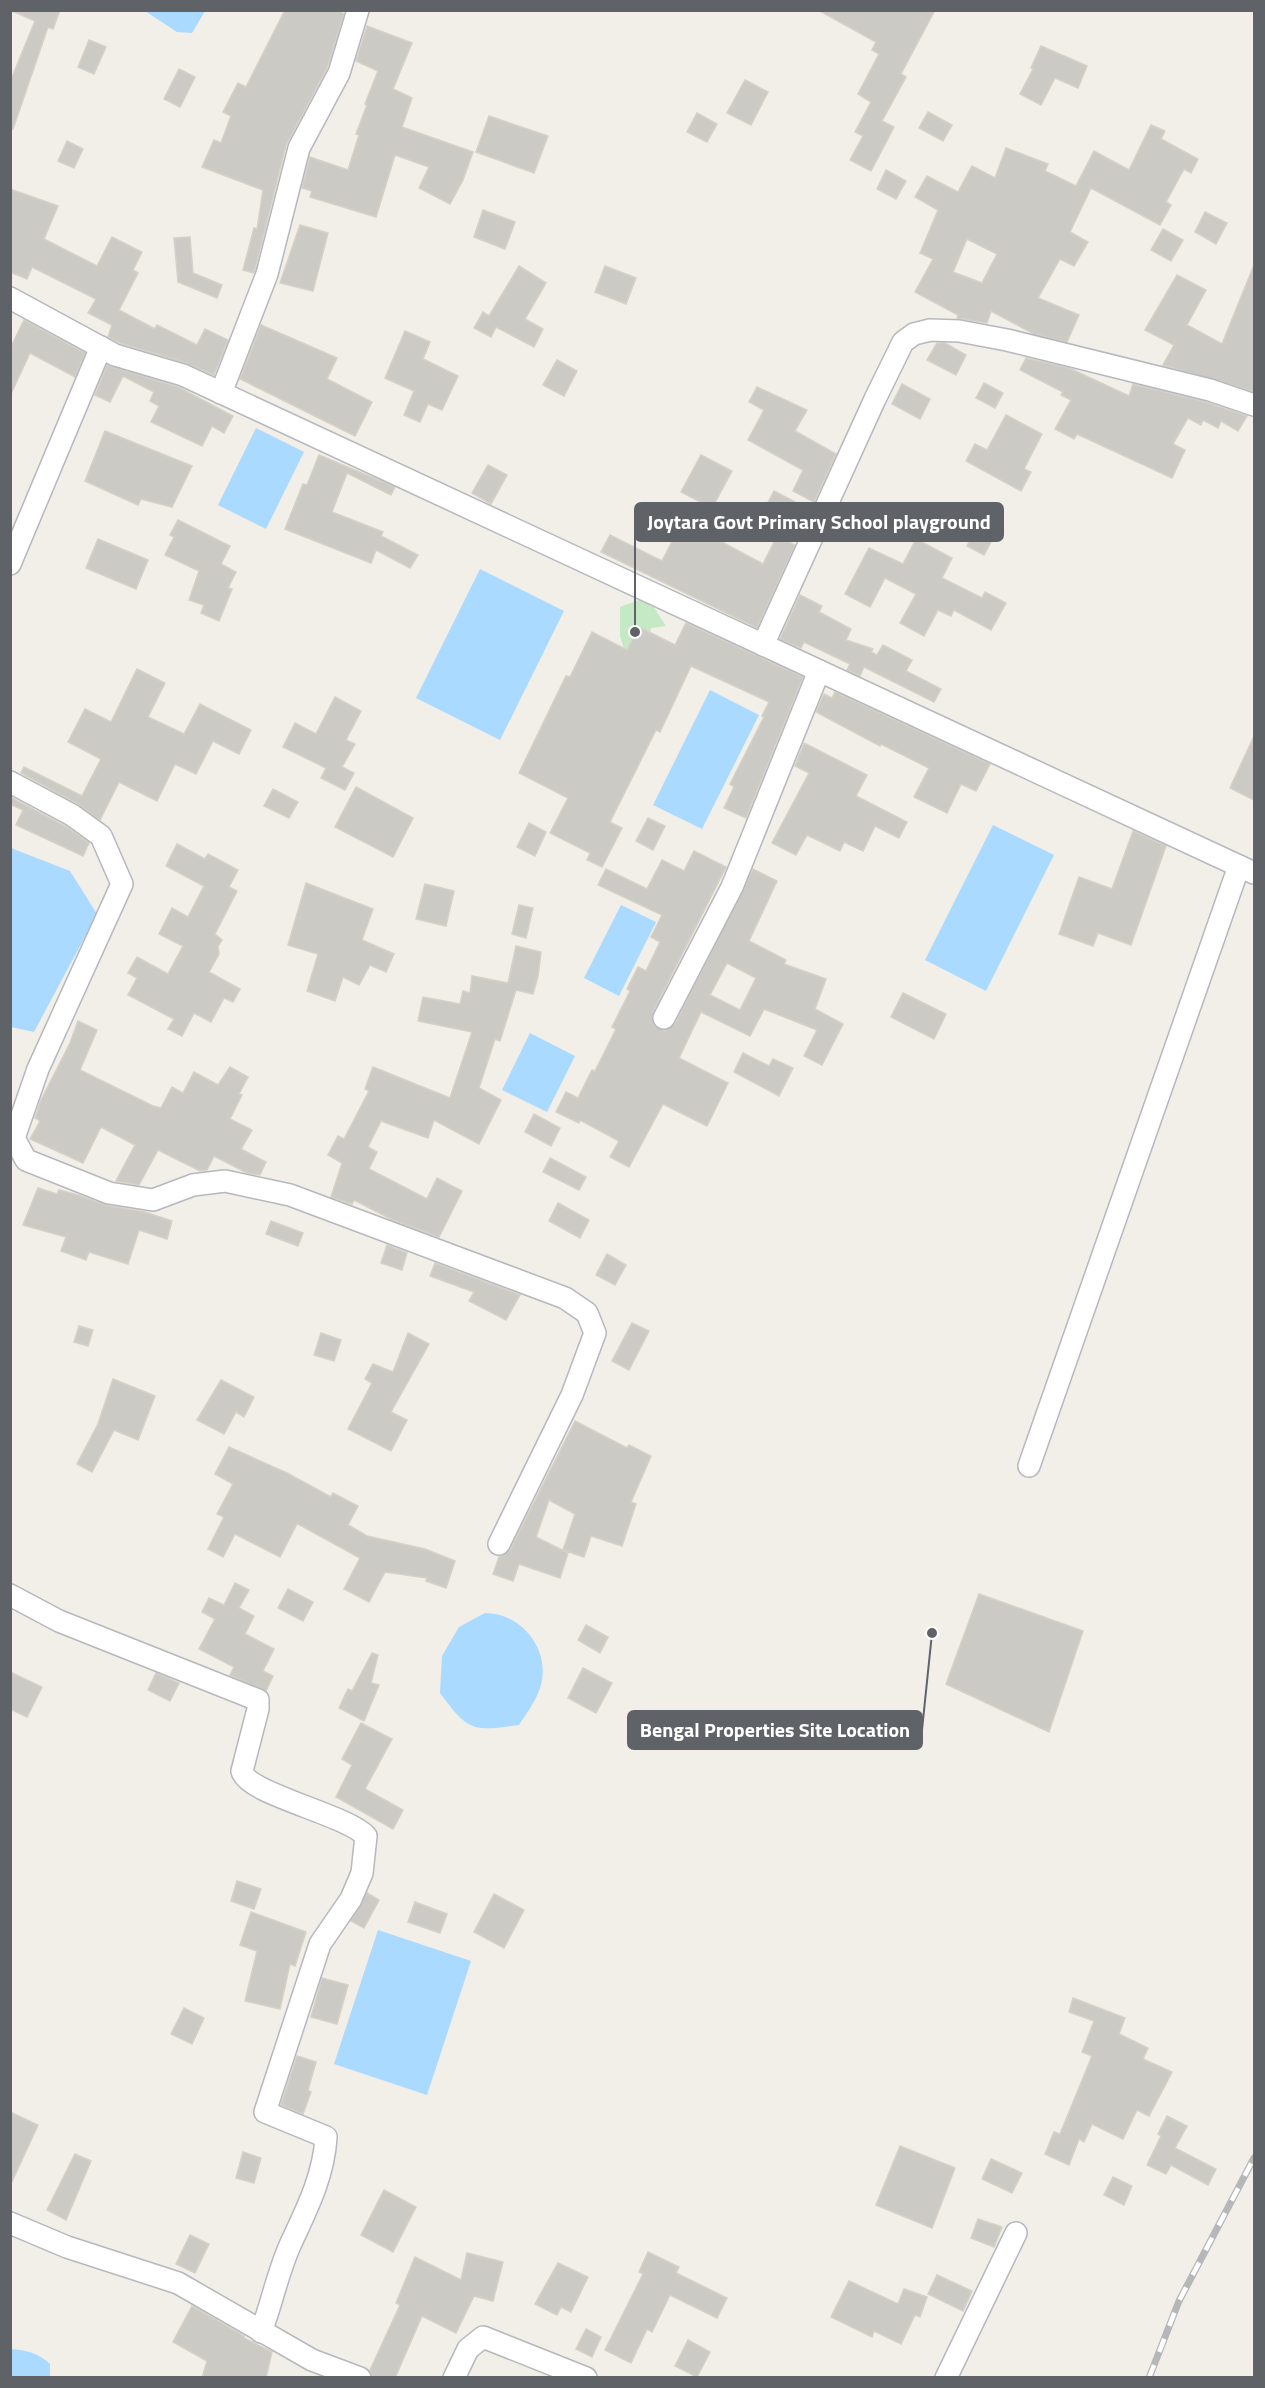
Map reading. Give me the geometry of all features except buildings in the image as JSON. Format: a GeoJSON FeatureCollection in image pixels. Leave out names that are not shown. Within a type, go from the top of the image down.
{"type":"FeatureCollection","features":[{"type":"Feature","properties":{"kind":"street"},"geometry":{"type":"LineString","coordinates":[[221,393],[267,274],[300,148],[339,73],[358,10]]}},
{"type":"Feature","properties":{"kind":"street"},"geometry":{"type":"LineString","coordinates":[[10,298],[115,355],[183,375],[1247,870],[1029,1466]]}},
{"type":"Feature","properties":{"kind":"street"},"geometry":{"type":"LineString","coordinates":[[763,645],[880,389],[903,342],[914,334],[930,330],[959,331],[1007,340],[1210,390],[1254,405]]}},
{"type":"Feature","properties":{"kind":"street"},"geometry":{"type":"LineString","coordinates":[[10,564],[101,347]]}},
{"type":"Feature","properties":{"kind":"street"},"geometry":{"type":"LineString","coordinates":[[664,1018],[732,887],[819,671]]}},
{"type":"Feature","properties":{"kind":"street"},"geometry":{"type":"LineString","coordinates":[[10,782],[72,815],[101,836],[122,884],[38,1069],[14,1138],[26,1160],[109,1193],[153,1200],[193,1185],[225,1181],[290,1195],[565,1298],[587,1313],[595,1333],[572,1395],[499,1544]]}},
{"type":"Feature","properties":{"kind":"street"},"geometry":{"type":"LineString","coordinates":[[10,1595],[59,1621],[258,1700],[258,1709],[242,1771],[243,1777],[254,1786],[320,1812],[366,1836],[362,1873],[351,1899],[320,1944],[265,2112],[326,2137],[317,2185],[304,2220],[291,2244],[261,2332]]}},
{"type":"Feature","properties":{"kind":"street"},"geometry":{"type":"LineString","coordinates":[[10,2223],[67,2247],[178,2283],[238,2315],[261,2332],[312,2360],[360,2378]]}},
{"type":"Feature","properties":{"kind":"street"},"geometry":{"type":"LineString","coordinates":[[946,2378],[1016,2233]]}},
{"type":"Feature","properties":{"kind":"street"},"geometry":{"type":"LineString","coordinates":[[454,2378],[468,2349],[483,2337],[586,2378]]}},
{"type":"Feature","properties":{"kind":"green space"},"geometry":{"type":"Polygon","coordinates":[[[647,597],[666,626],[651,628],[646,658],[625,652],[620,636],[620,607],[647,597]]]}},
{"type":"Feature","properties":{"kind":"water"},"geometry":{"type":"Polygon","coordinates":[[[145,11],[205,11],[192,33],[177,32],[145,11]]]}},
{"type":"Feature","properties":{"kind":"water"},"geometry":{"type":"Polygon","coordinates":[[[256,428],[304,452],[266,529],[218,505],[256,428]]]}},
{"type":"Feature","properties":{"kind":"water"},"geometry":{"type":"Polygon","coordinates":[[[480,569],[564,611],[500,740],[416,698],[480,569]]]}},
{"type":"Feature","properties":{"kind":"water"},"geometry":{"type":"Polygon","coordinates":[[[710,690],[759,715],[702,829],[653,805],[710,690]]]}},
{"type":"Feature","properties":{"kind":"water"},"geometry":{"type":"Polygon","coordinates":[[[993,825],[1054,855],[986,991],[925,960],[993,825]]]}},
{"type":"Feature","properties":{"kind":"water"},"geometry":{"type":"Polygon","coordinates":[[[11,848],[70,871],[97,914],[34,1032],[11,1027],[11,848]]]}},
{"type":"Feature","properties":{"kind":"water"},"geometry":{"type":"Polygon","coordinates":[[[621,905],[656,922],[619,996],[584,978],[621,905]]]}},
{"type":"Feature","properties":{"kind":"water"},"geometry":{"type":"Polygon","coordinates":[[[530,1033],[575,1056],[547,1112],[502,1090],[530,1033]]]}},
{"type":"Feature","properties":{"kind":"water"},"geometry":{"type":"Polygon","coordinates":[[[485,1613],[499,1615],[522,1627],[538,1648],[542,1661],[543,1674],[540,1688],[519,1725],[491,1728],[473,1726],[458,1715],[440,1693],[442,1656],[459,1627],[485,1613]]]}},
{"type":"Feature","properties":{"kind":"water"},"geometry":{"type":"Polygon","coordinates":[[[378,1930],[471,1961],[427,2095],[334,2064],[378,1930]]]}},
{"type":"Feature","properties":{"kind":"water"},"geometry":{"type":"Polygon","coordinates":[[[11,2349],[32,2353],[46,2360],[50,2364],[50,2377],[11,2377],[11,2349]]]}},
{"type":"Feature","properties":{"kind":"railway"},"geometry":{"type":"LineString","coordinates":[[1149,2378],[1179,2301],[1254,2158]]}},
{"type":"Feature","properties":{"kind":"place","name":"Joytara Govt Primary School playground"},"geometry":{"type":"Point","coordinates":[635,632]}},
{"type":"Feature","properties":{"kind":"place","name":"Bengal Properties Site Location"},"geometry":{"type":"Point","coordinates":[932,1633]}}]}
